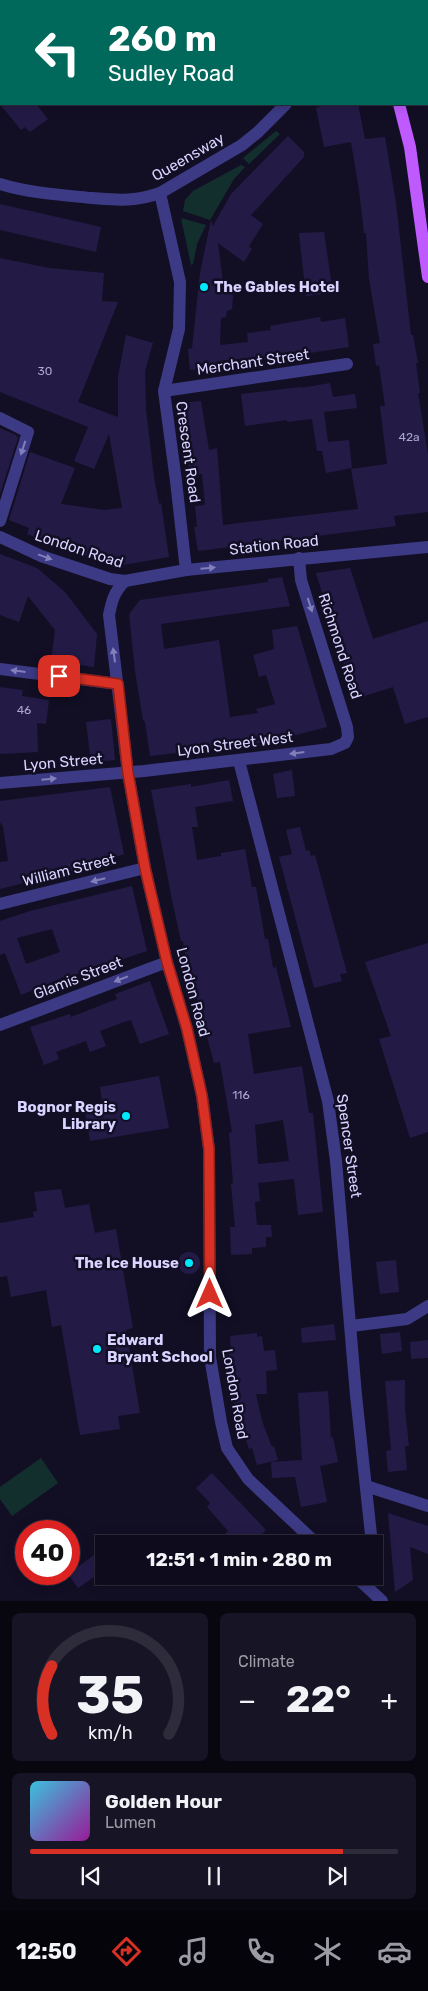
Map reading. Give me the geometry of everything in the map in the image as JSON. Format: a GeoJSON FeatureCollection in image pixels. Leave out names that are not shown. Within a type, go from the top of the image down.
{"type":"FeatureCollection","features":[{"type":"Feature","properties":{"kind":"main road"},"geometry":{"type":"LineString","coordinates":[[399,105],[410,148],[428,277]]}},
{"type":"Feature","properties":{"kind":"street","name":"Queensway"},"geometry":{"type":"LineString","coordinates":[[0,184],[10,188],[67,196],[109,199],[134,200],[160,193],[242,144],[258,132],[285,105]]}},
{"type":"Feature","properties":{"kind":"street","name":"Crescent Road"},"geometry":{"type":"LineString","coordinates":[[160,193],[180,282],[179,329],[164,391],[186,570]]}},
{"type":"Feature","properties":{"kind":"street","name":"Merchant Street"},"geometry":{"type":"LineString","coordinates":[[164,391],[347,364]]}},
{"type":"Feature","properties":{"kind":"street"},"geometry":{"type":"LineString","coordinates":[[0,418],[28,432],[0,521]]}},
{"type":"Feature","properties":{"kind":"street","name":"London Road"},"geometry":{"type":"LineString","coordinates":[[0,536],[41,556],[110,579],[125,581]]}},
{"type":"Feature","properties":{"kind":"street","name":"Station Road"},"geometry":{"type":"LineString","coordinates":[[125,581],[186,570],[428,547]]}},
{"type":"Feature","properties":{"kind":"street","name":"Richmond Road"},"geometry":{"type":"LineString","coordinates":[[299,558],[301,580],[348,727],[348,737],[345,743]]}},
{"type":"Feature","properties":{"kind":"street","name":"London Road"},"geometry":{"type":"LineString","coordinates":[[125,581],[112,598],[109,615],[128,773],[145,868],[167,962],[187,1029],[202,1096],[209,1149],[210,1357],[227,1448],[248,1479],[308,1535]]}},
{"type":"Feature","properties":{"kind":"street"},"geometry":{"type":"LineString","coordinates":[[0,669],[118,684]]}},
{"type":"Feature","properties":{"kind":"street","name":"Lyon Street West"},"geometry":{"type":"LineString","coordinates":[[128,773],[331,749],[345,743]]}},
{"type":"Feature","properties":{"kind":"street","name":"Spencer Street"},"geometry":{"type":"LineString","coordinates":[[239,761],[328,1101],[337,1170],[371,1535]]}},
{"type":"Feature","properties":{"kind":"street","name":"Lyon Street"},"geometry":{"type":"LineString","coordinates":[[0,783],[128,773]]}},
{"type":"Feature","properties":{"kind":"street","name":"William Street"},"geometry":{"type":"LineString","coordinates":[[0,904],[145,868]]}},
{"type":"Feature","properties":{"kind":"street","name":"Glamis Street"},"geometry":{"type":"LineString","coordinates":[[0,1025],[167,962]]}},
{"type":"Feature","properties":{"kind":"street"},"geometry":{"type":"LineString","coordinates":[[351,1326],[407,1319],[428,1306]]}},
{"type":"Feature","properties":{"kind":"street"},"geometry":{"type":"LineString","coordinates":[[366,1486],[428,1506]]}},
{"type":"Feature","properties":{"kind":"street"},"geometry":{"type":"LineString","coordinates":[[365,1585],[382,1601]]}},
{"type":"Feature","properties":{"kind":"street"},"geometry":{"type":"LineString","coordinates":[[372,1585],[372,1591]]}},
{"type":"Feature","properties":{"kind":"green space"},"geometry":{"type":"Polygon","coordinates":[[[276,131],[280,134],[249,164],[243,158],[276,131]]]}},
{"type":"Feature","properties":{"kind":"green space"},"geometry":{"type":"Polygon","coordinates":[[[241,165],[245,167],[234,179],[210,220],[183,211],[185,200],[193,191],[241,165]]]}},
{"type":"Feature","properties":{"kind":"green space"},"geometry":{"type":"Polygon","coordinates":[[[181,218],[206,225],[197,244],[193,264],[191,265],[181,218]]]}},
{"type":"Feature","properties":{"kind":"green space"},"geometry":{"type":"Polygon","coordinates":[[[41,1458],[58,1483],[12,1516],[0,1499],[0,1487],[41,1458]]]}},
{"type":"Feature","properties":{"kind":"building"},"geometry":{"type":"Polygon","coordinates":[[[1,105],[37,105],[48,119],[30,132],[25,127],[21,130],[1,105]]]}},
{"type":"Feature","properties":{"kind":"building"},"geometry":{"type":"Polygon","coordinates":[[[323,105],[358,105],[365,139],[385,137],[396,203],[411,335],[413,335],[418,363],[416,363],[420,393],[418,393],[428,454],[428,512],[394,516],[396,526],[198,551],[194,527],[197,527],[195,506],[205,505],[202,474],[190,475],[180,403],[201,401],[209,450],[217,448],[223,525],[358,509],[351,469],[387,464],[380,406],[385,406],[379,365],[376,366],[373,344],[380,343],[369,279],[366,233],[364,233],[351,142],[324,147],[316,108],[323,105]]]}},
{"type":"Feature","properties":{"kind":"building"},"geometry":{"type":"Polygon","coordinates":[[[288,136],[304,152],[304,157],[251,215],[263,224],[249,246],[252,249],[244,262],[218,243],[223,282],[229,283],[233,297],[232,309],[227,311],[226,317],[221,318],[220,345],[248,342],[247,333],[271,330],[270,326],[320,317],[321,322],[345,318],[349,347],[251,362],[250,358],[218,361],[219,366],[190,370],[188,349],[192,348],[200,273],[211,220],[213,226],[231,194],[288,136]]]}},
{"type":"Feature","properties":{"kind":"building"},"geometry":{"type":"Polygon","coordinates":[[[0,204],[101,227],[96,252],[0,230],[0,204]]]}},
{"type":"Feature","properties":{"kind":"building"},"geometry":{"type":"Polygon","coordinates":[[[324,232],[333,293],[306,296],[299,233],[324,232]]]}},
{"type":"Feature","properties":{"kind":"building"},"geometry":{"type":"Polygon","coordinates":[[[0,258],[49,268],[104,273],[102,301],[118,302],[78,402],[118,417],[118,376],[126,335],[153,343],[145,371],[146,410],[154,477],[159,504],[161,503],[169,557],[123,565],[97,560],[27,534],[29,528],[9,520],[30,452],[75,468],[61,504],[104,510],[122,508],[109,434],[94,469],[74,461],[88,427],[0,392],[0,258]]]}},
{"type":"Feature","properties":{"kind":"building"},"geometry":{"type":"Polygon","coordinates":[[[330,383],[333,397],[355,394],[357,408],[324,412],[328,442],[349,440],[352,468],[326,473],[322,451],[317,451],[312,419],[287,422],[287,420],[245,426],[241,394],[330,383]]]}},
{"type":"Feature","properties":{"kind":"building"},"geometry":{"type":"Polygon","coordinates":[[[0,428],[16,435],[18,438],[0,494],[0,428]]]}},
{"type":"Feature","properties":{"kind":"building"},"geometry":{"type":"Polygon","coordinates":[[[0,554],[37,568],[65,592],[97,634],[94,667],[51,661],[55,630],[28,596],[19,622],[0,615],[0,554]]]}},
{"type":"Feature","properties":{"kind":"building"},"geometry":{"type":"Polygon","coordinates":[[[350,568],[373,639],[428,621],[428,717],[405,724],[393,687],[355,699],[316,573],[350,568]]]}},
{"type":"Feature","properties":{"kind":"building"},"geometry":{"type":"Polygon","coordinates":[[[282,577],[290,606],[161,624],[164,649],[219,640],[230,717],[258,713],[256,709],[275,704],[266,675],[259,677],[253,655],[274,649],[272,630],[297,626],[327,727],[268,742],[150,756],[135,671],[129,614],[140,600],[268,582],[268,579],[282,577]]]}},
{"type":"Feature","properties":{"kind":"building"},"geometry":{"type":"Polygon","coordinates":[[[0,687],[23,690],[22,696],[49,700],[46,724],[37,723],[38,752],[0,754],[0,687]]]}},
{"type":"Feature","properties":{"kind":"building"},"geometry":{"type":"Polygon","coordinates":[[[111,719],[115,760],[91,762],[86,722],[111,719]]]}},
{"type":"Feature","properties":{"kind":"building"},"geometry":{"type":"Polygon","coordinates":[[[292,770],[295,796],[277,798],[273,774],[292,770]]]}},
{"type":"Feature","properties":{"kind":"building"},"geometry":{"type":"Polygon","coordinates":[[[229,780],[233,801],[195,807],[198,827],[192,827],[197,860],[245,849],[252,887],[256,887],[265,939],[268,939],[273,968],[276,967],[291,1027],[248,1034],[254,1074],[302,1066],[309,1113],[313,1113],[323,1212],[298,1215],[294,1179],[258,1183],[260,1201],[255,1202],[257,1225],[271,1225],[272,1237],[266,1237],[266,1247],[252,1248],[252,1254],[231,1255],[230,1227],[235,1227],[229,1133],[232,1132],[220,1062],[214,1063],[191,976],[188,976],[183,941],[181,941],[172,900],[151,790],[191,784],[191,787],[229,780]],[[283,1120],[255,1125],[258,1164],[289,1161],[283,1120]]]}},
{"type":"Feature","properties":{"kind":"building"},"geometry":{"type":"Polygon","coordinates":[[[110,787],[124,854],[95,865],[0,889],[0,862],[8,861],[3,827],[0,822],[0,801],[110,787]]]}},
{"type":"Feature","properties":{"kind":"building"},"geometry":{"type":"Polygon","coordinates":[[[300,827],[306,851],[309,850],[311,856],[315,855],[347,973],[340,974],[342,981],[314,988],[279,857],[292,854],[286,830],[300,827]]]}},
{"type":"Feature","properties":{"kind":"building"},"geometry":{"type":"Polygon","coordinates":[[[132,886],[147,951],[69,977],[69,975],[21,995],[5,953],[0,955],[0,921],[30,911],[132,886]],[[52,929],[17,938],[26,964],[60,952],[52,929]]]}},
{"type":"Feature","properties":{"kind":"building"},"geometry":{"type":"Polygon","coordinates":[[[428,943],[428,1132],[410,1138],[379,1039],[391,1036],[365,962],[428,943]]]}},
{"type":"Feature","properties":{"kind":"building"},"geometry":{"type":"Polygon","coordinates":[[[150,981],[169,1034],[140,1044],[131,1020],[100,1031],[106,1046],[90,1052],[86,1041],[56,1052],[59,1059],[44,1065],[30,1027],[70,1014],[71,1017],[117,999],[115,994],[150,981]]]}},
{"type":"Feature","properties":{"kind":"building","name":"Bognor Regis Library"},"geometry":{"type":"Polygon","coordinates":[[[159,1076],[169,1128],[90,1141],[84,1105],[102,1101],[100,1087],[159,1076]]]}},
{"type":"Feature","properties":{"kind":"building"},"geometry":{"type":"Polygon","coordinates":[[[61,1189],[65,1208],[89,1204],[95,1233],[116,1229],[133,1328],[126,1330],[140,1413],[118,1416],[120,1429],[80,1435],[61,1325],[52,1327],[46,1290],[11,1297],[7,1276],[0,1277],[0,1223],[34,1217],[33,1212],[37,1211],[34,1192],[61,1189]]]}},
{"type":"Feature","properties":{"kind":"building","name":"The Ice House"},"geometry":{"type":"Polygon","coordinates":[[[185,1252],[193,1252],[200,1259],[200,1267],[193,1274],[185,1274],[178,1267],[178,1259],[185,1252]]]}},
{"type":"Feature","properties":{"kind":"building"},"geometry":{"type":"Polygon","coordinates":[[[396,1260],[399,1292],[380,1294],[376,1262],[396,1260]]]}},
{"type":"Feature","properties":{"kind":"building"},"geometry":{"type":"Polygon","coordinates":[[[334,1324],[336,1340],[302,1343],[301,1328],[334,1324]]]}},
{"type":"Feature","properties":{"kind":"building"},"geometry":{"type":"Polygon","coordinates":[[[400,1332],[402,1351],[382,1354],[380,1334],[400,1332]]]}},
{"type":"Feature","properties":{"kind":"building"},"geometry":{"type":"Polygon","coordinates":[[[257,1333],[257,1337],[262,1336],[264,1351],[275,1350],[277,1370],[266,1371],[267,1394],[256,1394],[262,1421],[272,1447],[274,1446],[278,1460],[257,1465],[252,1448],[249,1449],[232,1393],[228,1354],[231,1354],[230,1336],[257,1333]]]}},
{"type":"Feature","properties":{"kind":"building"},"geometry":{"type":"Polygon","coordinates":[[[428,1340],[428,1358],[411,1359],[410,1342],[428,1340]]]}},
{"type":"Feature","properties":{"kind":"building"},"geometry":{"type":"Polygon","coordinates":[[[405,1380],[405,1409],[409,1446],[405,1446],[407,1470],[388,1472],[386,1451],[391,1450],[385,1381],[405,1380]]]}},
{"type":"Feature","properties":{"kind":"building"},"geometry":{"type":"Polygon","coordinates":[[[328,1391],[331,1438],[333,1437],[338,1462],[320,1466],[327,1502],[301,1507],[295,1477],[272,1478],[271,1462],[302,1460],[298,1393],[328,1391]]]}},
{"type":"Feature","properties":{"kind":"building"},"geometry":{"type":"Polygon","coordinates":[[[212,1473],[266,1530],[261,1535],[224,1535],[228,1531],[207,1507],[210,1503],[196,1488],[212,1473]]]}},
{"type":"Feature","properties":{"kind":"building"},"geometry":{"type":"Polygon","coordinates":[[[388,1513],[428,1526],[428,1554],[410,1547],[413,1580],[395,1592],[388,1513]]]}},
{"type":"Feature","properties":{"kind":"building"},"geometry":{"type":"Polygon","coordinates":[[[95,1554],[95,1576],[78,1588],[76,1585],[80,1585],[80,1565],[95,1554]]]}},
{"type":"Feature","properties":{"kind":"place","name":"The Gables Hotel"},"geometry":{"type":"Point","coordinates":[204,287]}},
{"type":"Feature","properties":{"kind":"place","name":"Bognor Regis Library"},"geometry":{"type":"Point","coordinates":[126,1116]}},
{"type":"Feature","properties":{"kind":"place","name":"The Ice House"},"geometry":{"type":"Point","coordinates":[189,1263]}},
{"type":"Feature","properties":{"kind":"place","name":"Edward Bryant School"},"geometry":{"type":"Point","coordinates":[97,1349]}},
{"type":"Feature","properties":{"kind":"route"},"geometry":{"type":"LineString","coordinates":[[59,676],[118,684],[128,773],[145,868],[167,962],[187,1029],[202,1096],[209,1149],[210,1294]]}}]}
